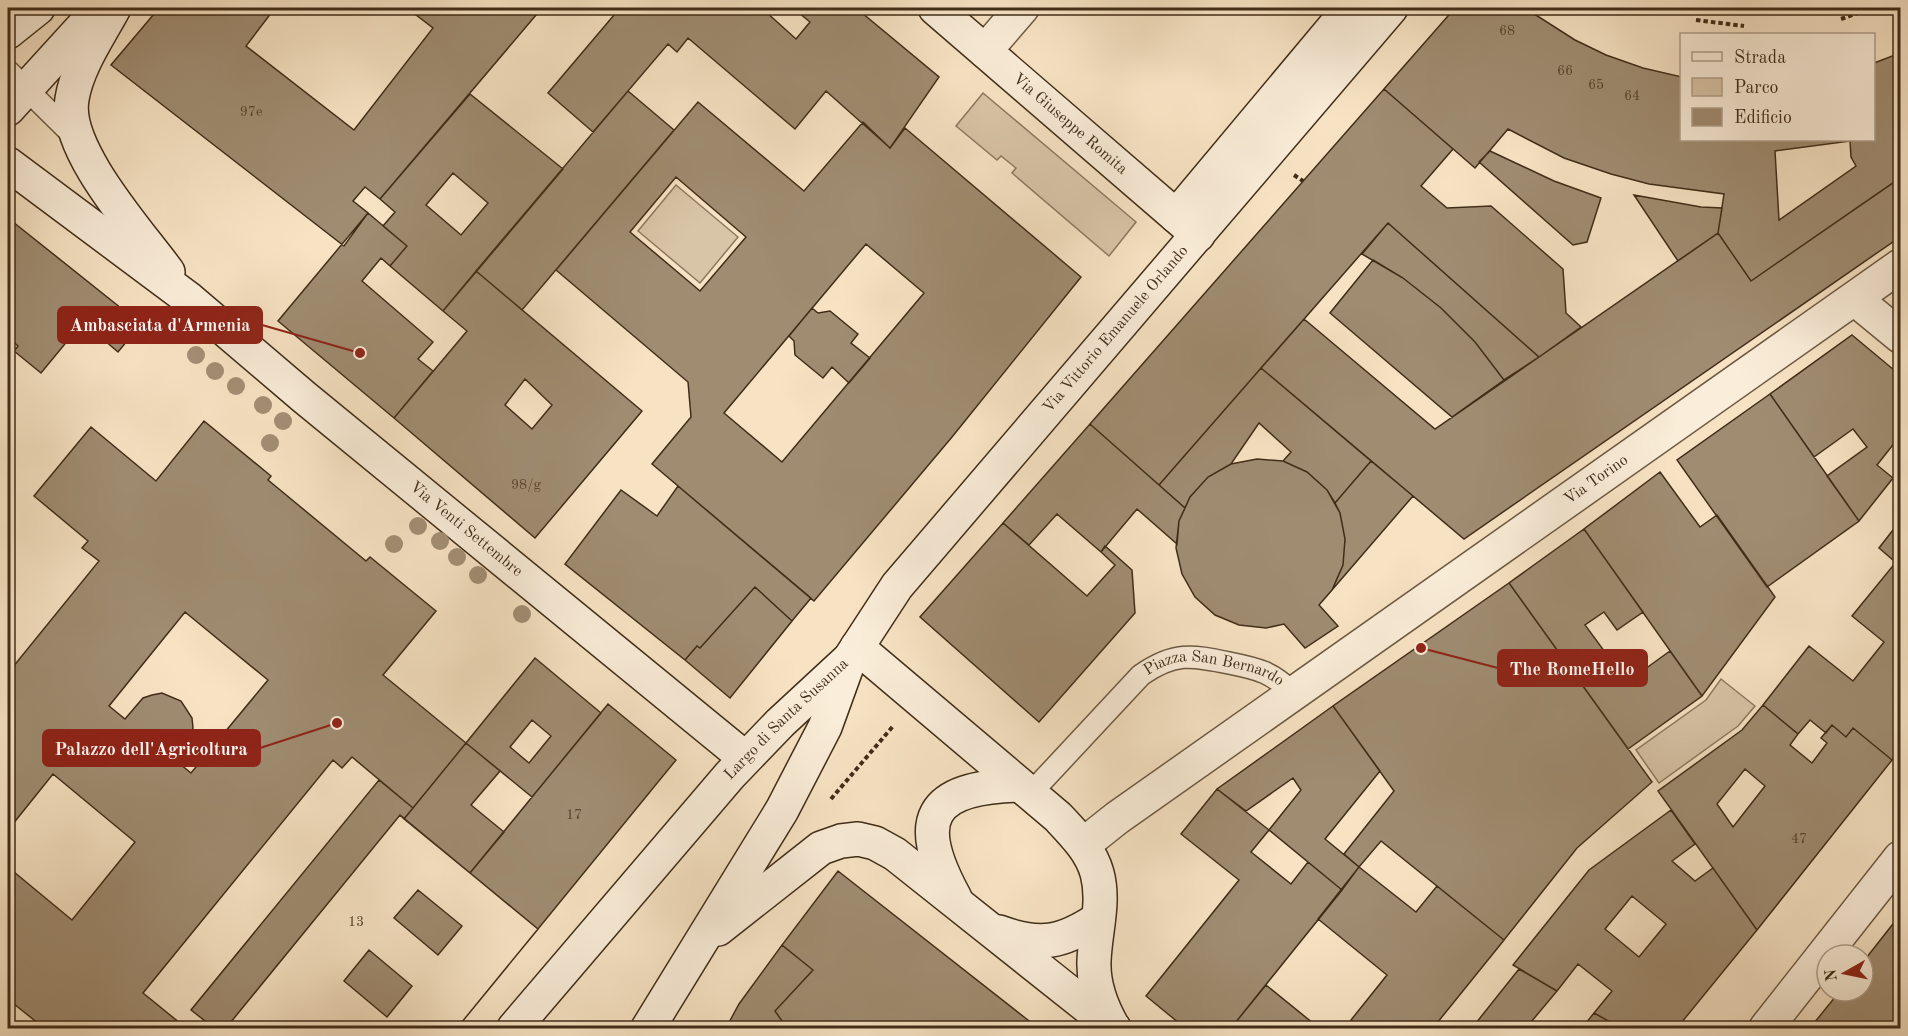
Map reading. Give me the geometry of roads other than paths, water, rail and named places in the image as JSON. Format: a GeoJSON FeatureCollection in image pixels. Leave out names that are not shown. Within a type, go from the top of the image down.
{"type":"FeatureCollection","features":[{"type":"Feature","properties":{"kind":"main road"},"geometry":{"type":"LineString","coordinates":[[8,32],[38,8]]}},
{"type":"Feature","properties":{"kind":"main road"},"geometry":{"type":"LineString","coordinates":[[14,90],[100,8]]}},
{"type":"Feature","properties":{"kind":"main road"},"geometry":{"type":"LineString","coordinates":[[76,138],[71,113],[73,92],[114,8]]}},
{"type":"Feature","properties":{"kind":"main road","name":"Via Giuseppe Romita"},"geometry":{"type":"LineString","coordinates":[[935,8],[1187,225]]}},
{"type":"Feature","properties":{"kind":"main road"},"geometry":{"type":"LineString","coordinates":[[985,51],[1022,8]]}},
{"type":"Feature","properties":{"kind":"main road","name":"Via Vittorio Emanuele Orlando"},"geometry":{"type":"LineString","coordinates":[[854,652],[897,586],[1187,225],[1350,8]]}},
{"type":"Feature","properties":{"kind":"main road","name":"Via Vittorio Emanuele Orlando"},"geometry":{"type":"LineString","coordinates":[[1187,225],[1391,8]]}},
{"type":"Feature","properties":{"kind":"main road","name":"Via Venti Settembre"},"geometry":{"type":"LineString","coordinates":[[76,138],[109,192],[189,299]]}},
{"type":"Feature","properties":{"kind":"main road","name":"Via Venti Settembre"},"geometry":{"type":"LineString","coordinates":[[8,164],[189,299],[304,398],[745,758]]}},
{"type":"Feature","properties":{"kind":"main road","name":"Via Torino"},"geometry":{"type":"LineString","coordinates":[[1294,694],[1900,266]]}},
{"type":"Feature","properties":{"kind":"main road"},"geometry":{"type":"LineString","coordinates":[[1856,299],[1900,336]]}},
{"type":"Feature","properties":{"kind":"main road","name":"Largo di Santa Susanna"},"geometry":{"type":"LineString","coordinates":[[854,652],[924,702],[1024,789]]}},
{"type":"Feature","properties":{"kind":"main road","name":"Largo di Santa Susanna"},"geometry":{"type":"LineString","coordinates":[[514,1029],[745,758],[854,652]]}},
{"type":"Feature","properties":{"kind":"main road","name":"Largo di Santa Susanna"},"geometry":{"type":"LineString","coordinates":[[648,1029],[782,810],[812,756],[854,652]]}},
{"type":"Feature","properties":{"kind":"main road","name":"Piazza San Bernardo"},"geometry":{"type":"LineString","coordinates":[[1083,845],[1117,818],[1294,694]]}},
{"type":"Feature","properties":{"kind":"main road"},"geometry":{"type":"LineString","coordinates":[[979,788],[1024,789],[1058,817],[1083,845],[1092,861],[1099,883],[1094,977],[1102,1006],[1114,1028],[968,913],[941,873],[933,848],[931,824],[936,814],[953,797],[979,788]]}},
{"type":"Feature","properties":{"kind":"main road","name":"Largo di Santa Susanna"},"geometry":{"type":"LineString","coordinates":[[700,944],[821,848],[841,841],[867,840],[895,854],[968,913]]}},
{"type":"Feature","properties":{"kind":"main road"},"geometry":{"type":"LineString","coordinates":[[1766,1029],[1900,858]]}},
{"type":"Feature","properties":{"kind":"main road"},"geometry":{"type":"LineString","coordinates":[[968,913],[1014,938],[1038,942],[1065,938],[1098,918]]}},
{"type":"Feature","properties":{"kind":"lane"},"geometry":{"type":"LineString","coordinates":[[14,90],[76,138]]}},
{"type":"Feature","properties":{"kind":"lane","name":"Piazza San Bernardo"},"geometry":{"type":"LineString","coordinates":[[1024,789],[1141,675],[1157,664],[1191,655],[1208,657],[1273,675],[1294,694]]}},
{"type":"Feature","properties":{"kind":"place","name":"Ambasciata d'Armenia"},"geometry":{"type":"Point","coordinates":[360,353]}},
{"type":"Feature","properties":{"kind":"place","name":"The RomeHello"},"geometry":{"type":"Point","coordinates":[1421,648]}},
{"type":"Feature","properties":{"kind":"place","name":"Palazzo dell'Agricoltura"},"geometry":{"type":"Point","coordinates":[337,723]}}]}
